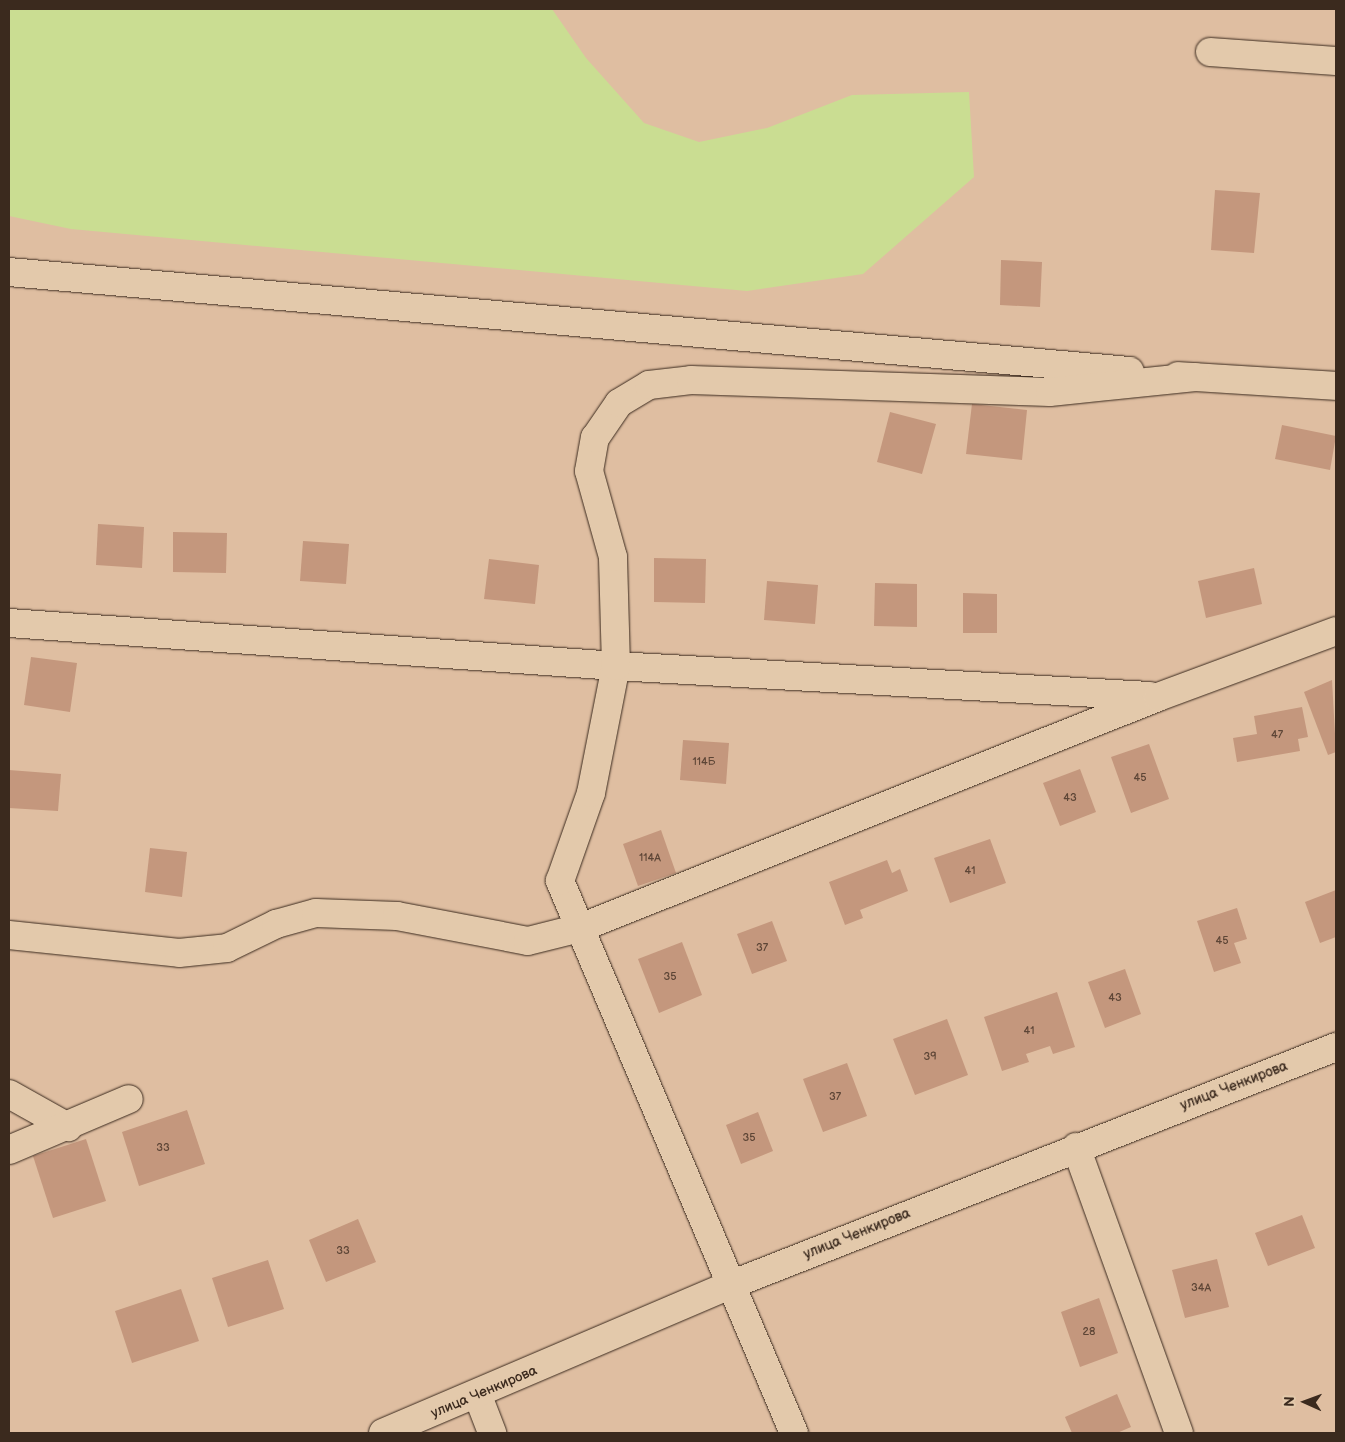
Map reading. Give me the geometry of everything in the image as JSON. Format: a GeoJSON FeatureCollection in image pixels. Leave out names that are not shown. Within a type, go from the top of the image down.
{"type":"FeatureCollection","features":[{"type":"Feature","properties":{"kind":"street"},"geometry":{"type":"LineString","coordinates":[[1210,52],[1336,60]]}},
{"type":"Feature","properties":{"kind":"street"},"geometry":{"type":"LineString","coordinates":[[9,272],[1195,377],[1336,386]]}},
{"type":"Feature","properties":{"kind":"street"},"geometry":{"type":"LineString","coordinates":[[794,1433],[733,1284],[560,881],[591,792],[616,666],[613,557],[589,472],[595,438],[619,403],[649,385],[691,380],[1050,392],[1195,377]]}},
{"type":"Feature","properties":{"kind":"street"},"geometry":{"type":"LineString","coordinates":[[9,622],[616,666],[1158,697]]}},
{"type":"Feature","properties":{"kind":"street"},"geometry":{"type":"LineString","coordinates":[[9,935],[179,953],[226,948],[276,924],[316,913],[397,916],[528,941],[580,928],[1158,697],[1336,631]]}},
{"type":"Feature","properties":{"kind":"street","name":"улица Ченкирова"},"geometry":{"type":"LineString","coordinates":[[383,1433],[478,1396],[733,1284],[1076,1147],[1336,1047]]}},
{"type":"Feature","properties":{"kind":"street"},"geometry":{"type":"LineString","coordinates":[[9,1094],[68,1127]]}},
{"type":"Feature","properties":{"kind":"street"},"geometry":{"type":"LineString","coordinates":[[9,1150],[68,1127],[128,1098]]}},
{"type":"Feature","properties":{"kind":"street"},"geometry":{"type":"LineString","coordinates":[[1076,1147],[1179,1433]]}},
{"type":"Feature","properties":{"kind":"street"},"geometry":{"type":"LineString","coordinates":[[478,1396],[492,1433]]}},
{"type":"Feature","properties":{"kind":"green space"},"geometry":{"type":"Polygon","coordinates":[[[9,9],[552,9],[586,58],[644,123],[699,142],[767,128],[852,95],[969,92],[974,177],[863,274],[747,291],[71,229],[9,216],[9,9]]]}},
{"type":"Feature","properties":{"kind":"building"},"geometry":{"type":"Polygon","coordinates":[[[1215,190],[1260,193],[1254,253],[1211,250],[1215,190]]]}},
{"type":"Feature","properties":{"kind":"building"},"geometry":{"type":"Polygon","coordinates":[[[1001,260],[1042,262],[1040,307],[1000,305],[1001,260]]]}},
{"type":"Feature","properties":{"kind":"building"},"geometry":{"type":"Polygon","coordinates":[[[972,404],[1027,410],[1022,460],[966,454],[972,404]]]}},
{"type":"Feature","properties":{"kind":"building"},"geometry":{"type":"Polygon","coordinates":[[[890,412],[936,424],[922,474],[877,462],[890,412]]]}},
{"type":"Feature","properties":{"kind":"building"},"geometry":{"type":"Polygon","coordinates":[[[1282,425],[1336,436],[1330,470],[1275,459],[1282,425]]]}},
{"type":"Feature","properties":{"kind":"building"},"geometry":{"type":"Polygon","coordinates":[[[98,524],[144,527],[142,568],[96,565],[98,524]]]}},
{"type":"Feature","properties":{"kind":"building"},"geometry":{"type":"Polygon","coordinates":[[[173,532],[227,533],[226,573],[173,572],[173,532]]]}},
{"type":"Feature","properties":{"kind":"building"},"geometry":{"type":"Polygon","coordinates":[[[303,541],[349,544],[346,584],[300,581],[303,541]]]}},
{"type":"Feature","properties":{"kind":"building"},"geometry":{"type":"Polygon","coordinates":[[[654,558],[706,559],[705,603],[654,602],[654,558]]]}},
{"type":"Feature","properties":{"kind":"building"},"geometry":{"type":"Polygon","coordinates":[[[489,559],[539,565],[535,604],[484,599],[489,559]]]}},
{"type":"Feature","properties":{"kind":"building"},"geometry":{"type":"Polygon","coordinates":[[[1254,568],[1262,604],[1206,618],[1198,581],[1254,568]]]}},
{"type":"Feature","properties":{"kind":"building"},"geometry":{"type":"Polygon","coordinates":[[[767,581],[818,585],[815,624],[764,620],[767,581]]]}},
{"type":"Feature","properties":{"kind":"building"},"geometry":{"type":"Polygon","coordinates":[[[875,583],[917,584],[917,627],[874,626],[875,583]]]}},
{"type":"Feature","properties":{"kind":"building"},"geometry":{"type":"Polygon","coordinates":[[[963,593],[997,594],[997,633],[963,633],[963,593]]]}},
{"type":"Feature","properties":{"kind":"building"},"geometry":{"type":"Polygon","coordinates":[[[31,657],[77,663],[70,712],[24,705],[31,657]]]}},
{"type":"Feature","properties":{"kind":"building"},"geometry":{"type":"Polygon","coordinates":[[[1332,680],[1336,752],[1328,755],[1304,692],[1332,680]]]}},
{"type":"Feature","properties":{"kind":"building"},"geometry":{"type":"Polygon","coordinates":[[[1302,707],[1308,737],[1298,739],[1300,751],[1237,762],[1233,738],[1257,734],[1254,716],[1302,707]]]}},
{"type":"Feature","properties":{"kind":"building"},"geometry":{"type":"Polygon","coordinates":[[[683,740],[729,743],[726,784],[680,780],[683,740]]]}},
{"type":"Feature","properties":{"kind":"building"},"geometry":{"type":"Polygon","coordinates":[[[1149,744],[1169,799],[1131,813],[1111,757],[1149,744]]]}},
{"type":"Feature","properties":{"kind":"building"},"geometry":{"type":"Polygon","coordinates":[[[1080,769],[1096,812],[1060,826],[1043,783],[1080,769]]]}},
{"type":"Feature","properties":{"kind":"building"},"geometry":{"type":"Polygon","coordinates":[[[9,770],[61,774],[58,811],[9,808],[9,770]]]}},
{"type":"Feature","properties":{"kind":"building"},"geometry":{"type":"Polygon","coordinates":[[[661,830],[676,873],[638,886],[623,844],[661,830]]]}},
{"type":"Feature","properties":{"kind":"building"},"geometry":{"type":"Polygon","coordinates":[[[990,839],[1006,883],[950,903],[934,858],[990,839]]]}},
{"type":"Feature","properties":{"kind":"building"},"geometry":{"type":"Polygon","coordinates":[[[150,848],[187,852],[182,897],[145,892],[150,848]]]}},
{"type":"Feature","properties":{"kind":"building"},"geometry":{"type":"Polygon","coordinates":[[[887,860],[892,873],[900,869],[908,891],[860,910],[863,918],[845,925],[829,882],[887,860]]]}},
{"type":"Feature","properties":{"kind":"building"},"geometry":{"type":"Polygon","coordinates":[[[1336,890],[1336,937],[1320,943],[1305,902],[1336,890]]]}},
{"type":"Feature","properties":{"kind":"building"},"geometry":{"type":"Polygon","coordinates":[[[1237,908],[1247,939],[1234,943],[1241,963],[1214,972],[1197,921],[1237,908]]]}},
{"type":"Feature","properties":{"kind":"building"},"geometry":{"type":"Polygon","coordinates":[[[772,921],[787,961],[752,974],[737,934],[772,921]]]}},
{"type":"Feature","properties":{"kind":"building"},"geometry":{"type":"Polygon","coordinates":[[[682,942],[702,995],[659,1013],[638,959],[682,942]]]}},
{"type":"Feature","properties":{"kind":"building"},"geometry":{"type":"Polygon","coordinates":[[[1125,969],[1141,1014],[1105,1028],[1088,982],[1125,969]]]}},
{"type":"Feature","properties":{"kind":"building"},"geometry":{"type":"Polygon","coordinates":[[[1057,992],[1075,1047],[1053,1054],[1050,1046],[1026,1054],[1029,1062],[1002,1071],[984,1017],[1057,992]]]}},
{"type":"Feature","properties":{"kind":"building"},"geometry":{"type":"Polygon","coordinates":[[[947,1019],[968,1075],[915,1095],[893,1039],[947,1019]]]}},
{"type":"Feature","properties":{"kind":"building"},"geometry":{"type":"Polygon","coordinates":[[[847,1063],[867,1116],[823,1132],[803,1079],[847,1063]]]}},
{"type":"Feature","properties":{"kind":"building"},"geometry":{"type":"Polygon","coordinates":[[[187,1110],[205,1164],[139,1186],[122,1132],[187,1110]]]}},
{"type":"Feature","properties":{"kind":"building"},"geometry":{"type":"Polygon","coordinates":[[[758,1112],[773,1151],[741,1164],[726,1125],[758,1112]]]}},
{"type":"Feature","properties":{"kind":"building"},"geometry":{"type":"Polygon","coordinates":[[[86,1139],[106,1201],[53,1218],[33,1156],[86,1139]]]}},
{"type":"Feature","properties":{"kind":"building"},"geometry":{"type":"Polygon","coordinates":[[[1302,1215],[1315,1248],[1268,1266],[1255,1233],[1302,1215]]]}},
{"type":"Feature","properties":{"kind":"building"},"geometry":{"type":"Polygon","coordinates":[[[358,1219],[376,1262],[326,1282],[309,1240],[358,1219]]]}},
{"type":"Feature","properties":{"kind":"building"},"geometry":{"type":"Polygon","coordinates":[[[1217,1259],[1229,1307],[1185,1318],[1172,1270],[1217,1259]]]}},
{"type":"Feature","properties":{"kind":"building"},"geometry":{"type":"Polygon","coordinates":[[[268,1260],[284,1309],[228,1327],[212,1278],[268,1260]]]}},
{"type":"Feature","properties":{"kind":"building"},"geometry":{"type":"Polygon","coordinates":[[[181,1289],[199,1341],[132,1363],[115,1311],[181,1289]]]}},
{"type":"Feature","properties":{"kind":"building"},"geometry":{"type":"Polygon","coordinates":[[[1099,1298],[1118,1353],[1080,1367],[1061,1312],[1099,1298]]]}},
{"type":"Feature","properties":{"kind":"building"},"geometry":{"type":"Polygon","coordinates":[[[1117,1394],[1131,1427],[1117,1433],[1072,1433],[1065,1417],[1117,1394]]]}}]}
